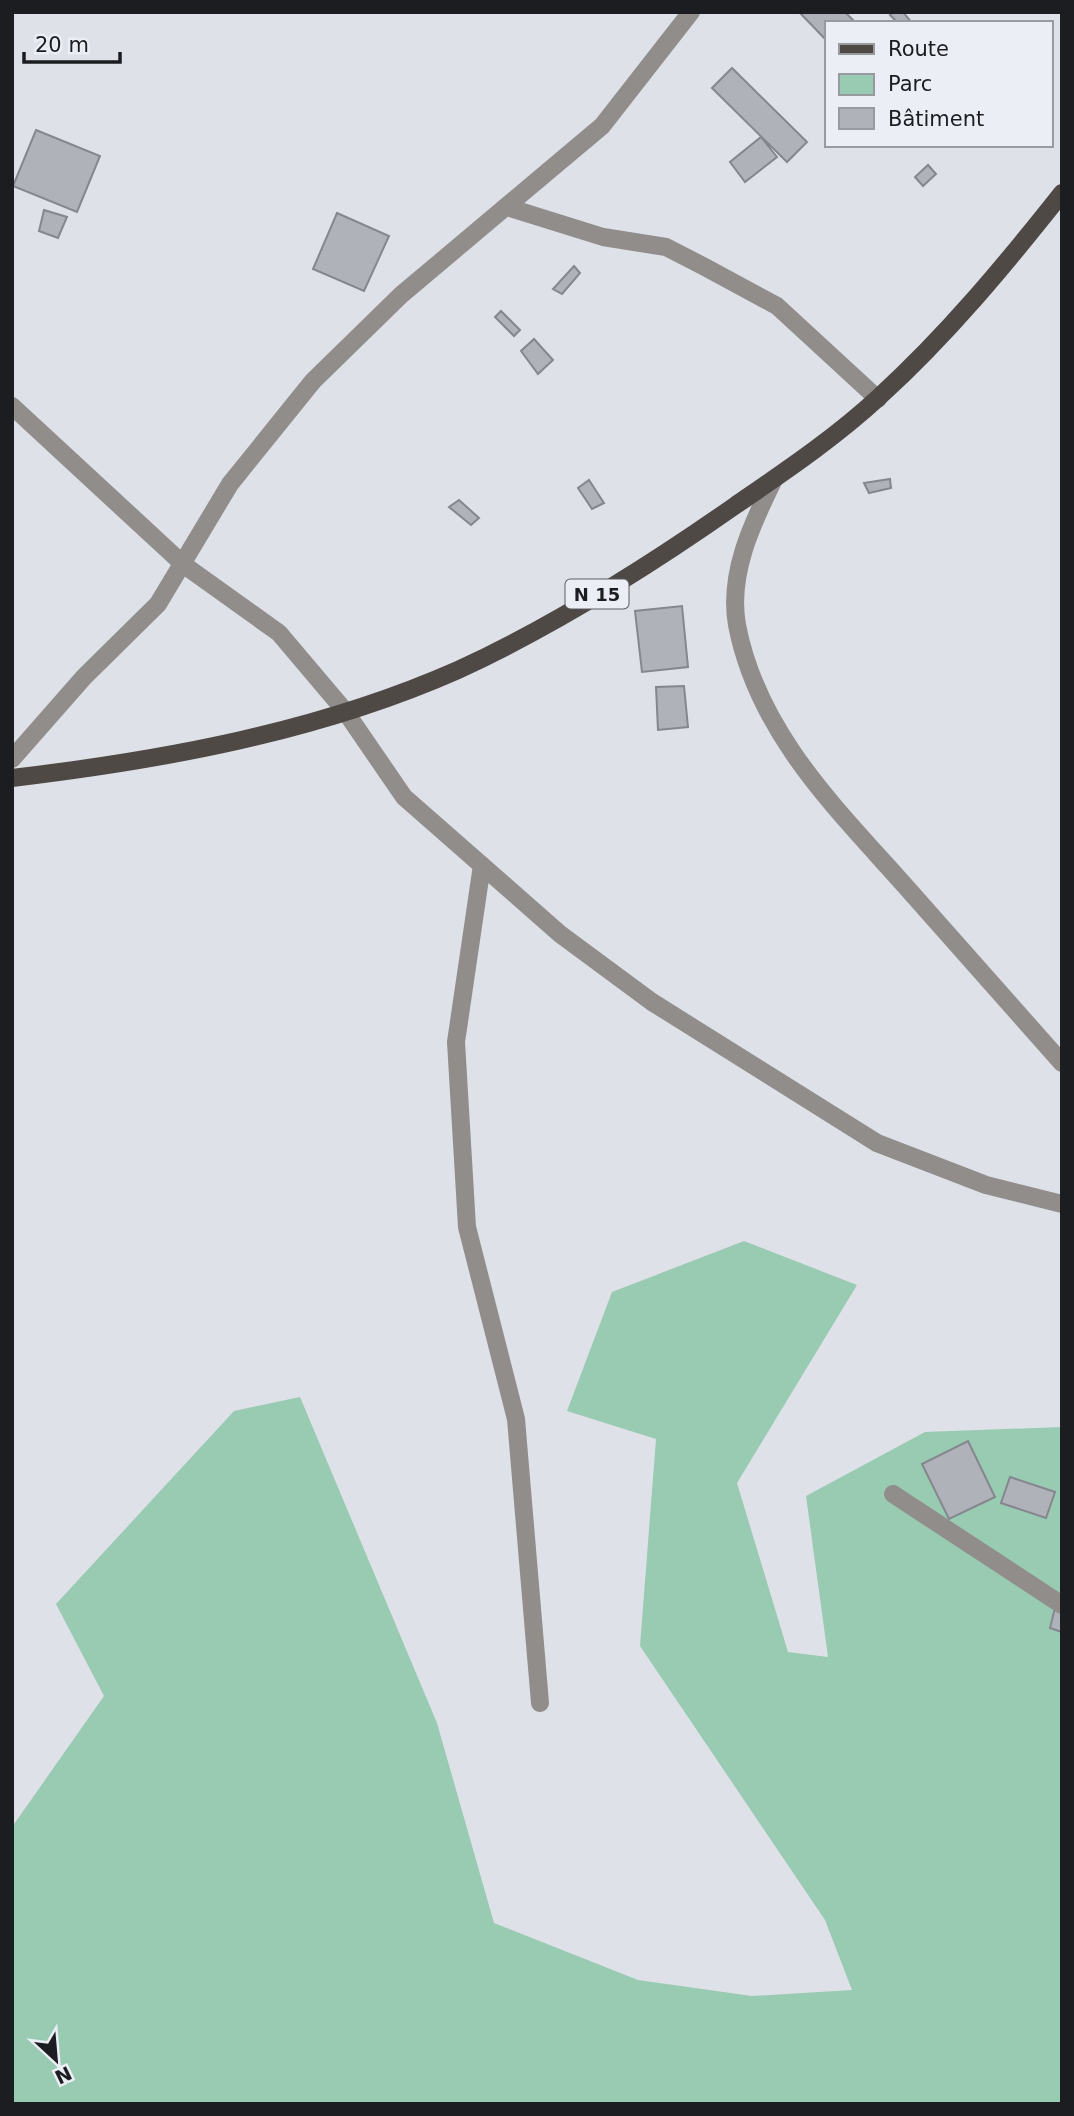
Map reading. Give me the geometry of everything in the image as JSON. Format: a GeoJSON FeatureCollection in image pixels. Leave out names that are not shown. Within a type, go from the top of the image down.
{"type":"FeatureCollection","features":[{"type":"Feature","properties":{"kind":"main road","name":"N 15"},"geometry":{"type":"LineString","coordinates":[[12,778],[125,765],[345,711],[458,670],[557,617],[657,560],[774,479],[878,398],[992,279],[1062,193]]}},
{"type":"Feature","properties":{"kind":"street"},"geometry":{"type":"LineString","coordinates":[[12,759],[84,677],[158,604],[184,565],[230,484],[313,381],[401,295],[602,126],[691,12]]}},
{"type":"Feature","properties":{"kind":"street"},"geometry":{"type":"LineString","coordinates":[[507,207],[603,237],[666,247],[703,265],[777,306],[878,398]]}},
{"type":"Feature","properties":{"kind":"street"},"geometry":{"type":"LineString","coordinates":[[12,407],[184,565],[279,633],[345,711],[404,797],[560,934],[652,1002],[877,1143],[986,1185],[1062,1204]]}},
{"type":"Feature","properties":{"kind":"street"},"geometry":{"type":"LineString","coordinates":[[774,479],[749,531],[738,574],[737,624],[761,702],[804,772],[1062,1063]]}},
{"type":"Feature","properties":{"kind":"street"},"geometry":{"type":"LineString","coordinates":[[482,865],[456,1042],[467,1227],[516,1419],[540,1703]]}},
{"type":"Feature","properties":{"kind":"street"},"geometry":{"type":"LineString","coordinates":[[893,1494],[1062,1605]]}},
{"type":"Feature","properties":{"kind":"green space"},"geometry":{"type":"Polygon","coordinates":[[[744,1241],[857,1285],[737,1483],[788,1652],[828,1657],[806,1496],[925,1432],[1062,1427],[1062,2104],[12,2104],[12,1827],[104,1696],[56,1604],[234,1411],[300,1397],[437,1723],[494,1923],[638,1980],[752,1996],[852,1990],[825,1920],[640,1646],[656,1439],[567,1411],[612,1292],[744,1241]]]}},
{"type":"Feature","properties":{"kind":"building"},"geometry":{"type":"Polygon","coordinates":[[[799,12],[845,12],[854,21],[825,21],[825,39],[799,12]]]}},
{"type":"Feature","properties":{"kind":"building"},"geometry":{"type":"Polygon","coordinates":[[[903,12],[910,21],[896,21],[890,15],[903,12]]]}},
{"type":"Feature","properties":{"kind":"building"},"geometry":{"type":"Polygon","coordinates":[[[732,68],[807,142],[787,162],[712,88],[732,68]]]}},
{"type":"Feature","properties":{"kind":"building"},"geometry":{"type":"Polygon","coordinates":[[[36,130],[100,156],[77,212],[13,186],[36,130]]]}},
{"type":"Feature","properties":{"kind":"building"},"geometry":{"type":"Polygon","coordinates":[[[761,137],[777,157],[745,182],[730,162],[761,137]]]}},
{"type":"Feature","properties":{"kind":"building"},"geometry":{"type":"Polygon","coordinates":[[[928,165],[936,174],[923,186],[915,177],[928,165]]]}},
{"type":"Feature","properties":{"kind":"building"},"geometry":{"type":"Polygon","coordinates":[[[44,210],[67,217],[58,238],[39,231],[44,210]]]}},
{"type":"Feature","properties":{"kind":"building"},"geometry":{"type":"Polygon","coordinates":[[[337,213],[389,236],[364,291],[313,269],[337,213]]]}},
{"type":"Feature","properties":{"kind":"building"},"geometry":{"type":"Polygon","coordinates":[[[574,266],[580,273],[562,294],[553,289],[574,266]]]}},
{"type":"Feature","properties":{"kind":"building"},"geometry":{"type":"Polygon","coordinates":[[[501,311],[520,330],[514,336],[495,317],[501,311]]]}},
{"type":"Feature","properties":{"kind":"building"},"geometry":{"type":"Polygon","coordinates":[[[534,339],[553,360],[538,374],[521,351],[534,339]]]}},
{"type":"Feature","properties":{"kind":"building"},"geometry":{"type":"Polygon","coordinates":[[[890,479],[891,488],[869,493],[864,483],[890,479]]]}},
{"type":"Feature","properties":{"kind":"building"},"geometry":{"type":"Polygon","coordinates":[[[589,480],[604,503],[592,509],[578,488],[589,480]]]}},
{"type":"Feature","properties":{"kind":"building"},"geometry":{"type":"Polygon","coordinates":[[[459,500],[479,518],[471,525],[449,507],[459,500]]]}},
{"type":"Feature","properties":{"kind":"building"},"geometry":{"type":"Polygon","coordinates":[[[682,606],[688,667],[642,672],[635,611],[682,606]]]}},
{"type":"Feature","properties":{"kind":"building"},"geometry":{"type":"Polygon","coordinates":[[[684,686],[688,727],[658,730],[656,687],[684,686]]]}},
{"type":"Feature","properties":{"kind":"building"},"geometry":{"type":"Polygon","coordinates":[[[968,1441],[995,1497],[949,1519],[922,1464],[968,1441]]]}},
{"type":"Feature","properties":{"kind":"building"},"geometry":{"type":"Polygon","coordinates":[[[1010,1477],[1055,1492],[1046,1518],[1001,1503],[1010,1477]]]}},
{"type":"Feature","properties":{"kind":"building"},"geometry":{"type":"Polygon","coordinates":[[[1056,1604],[1062,1605],[1062,1632],[1050,1628],[1056,1604]]]}}]}
